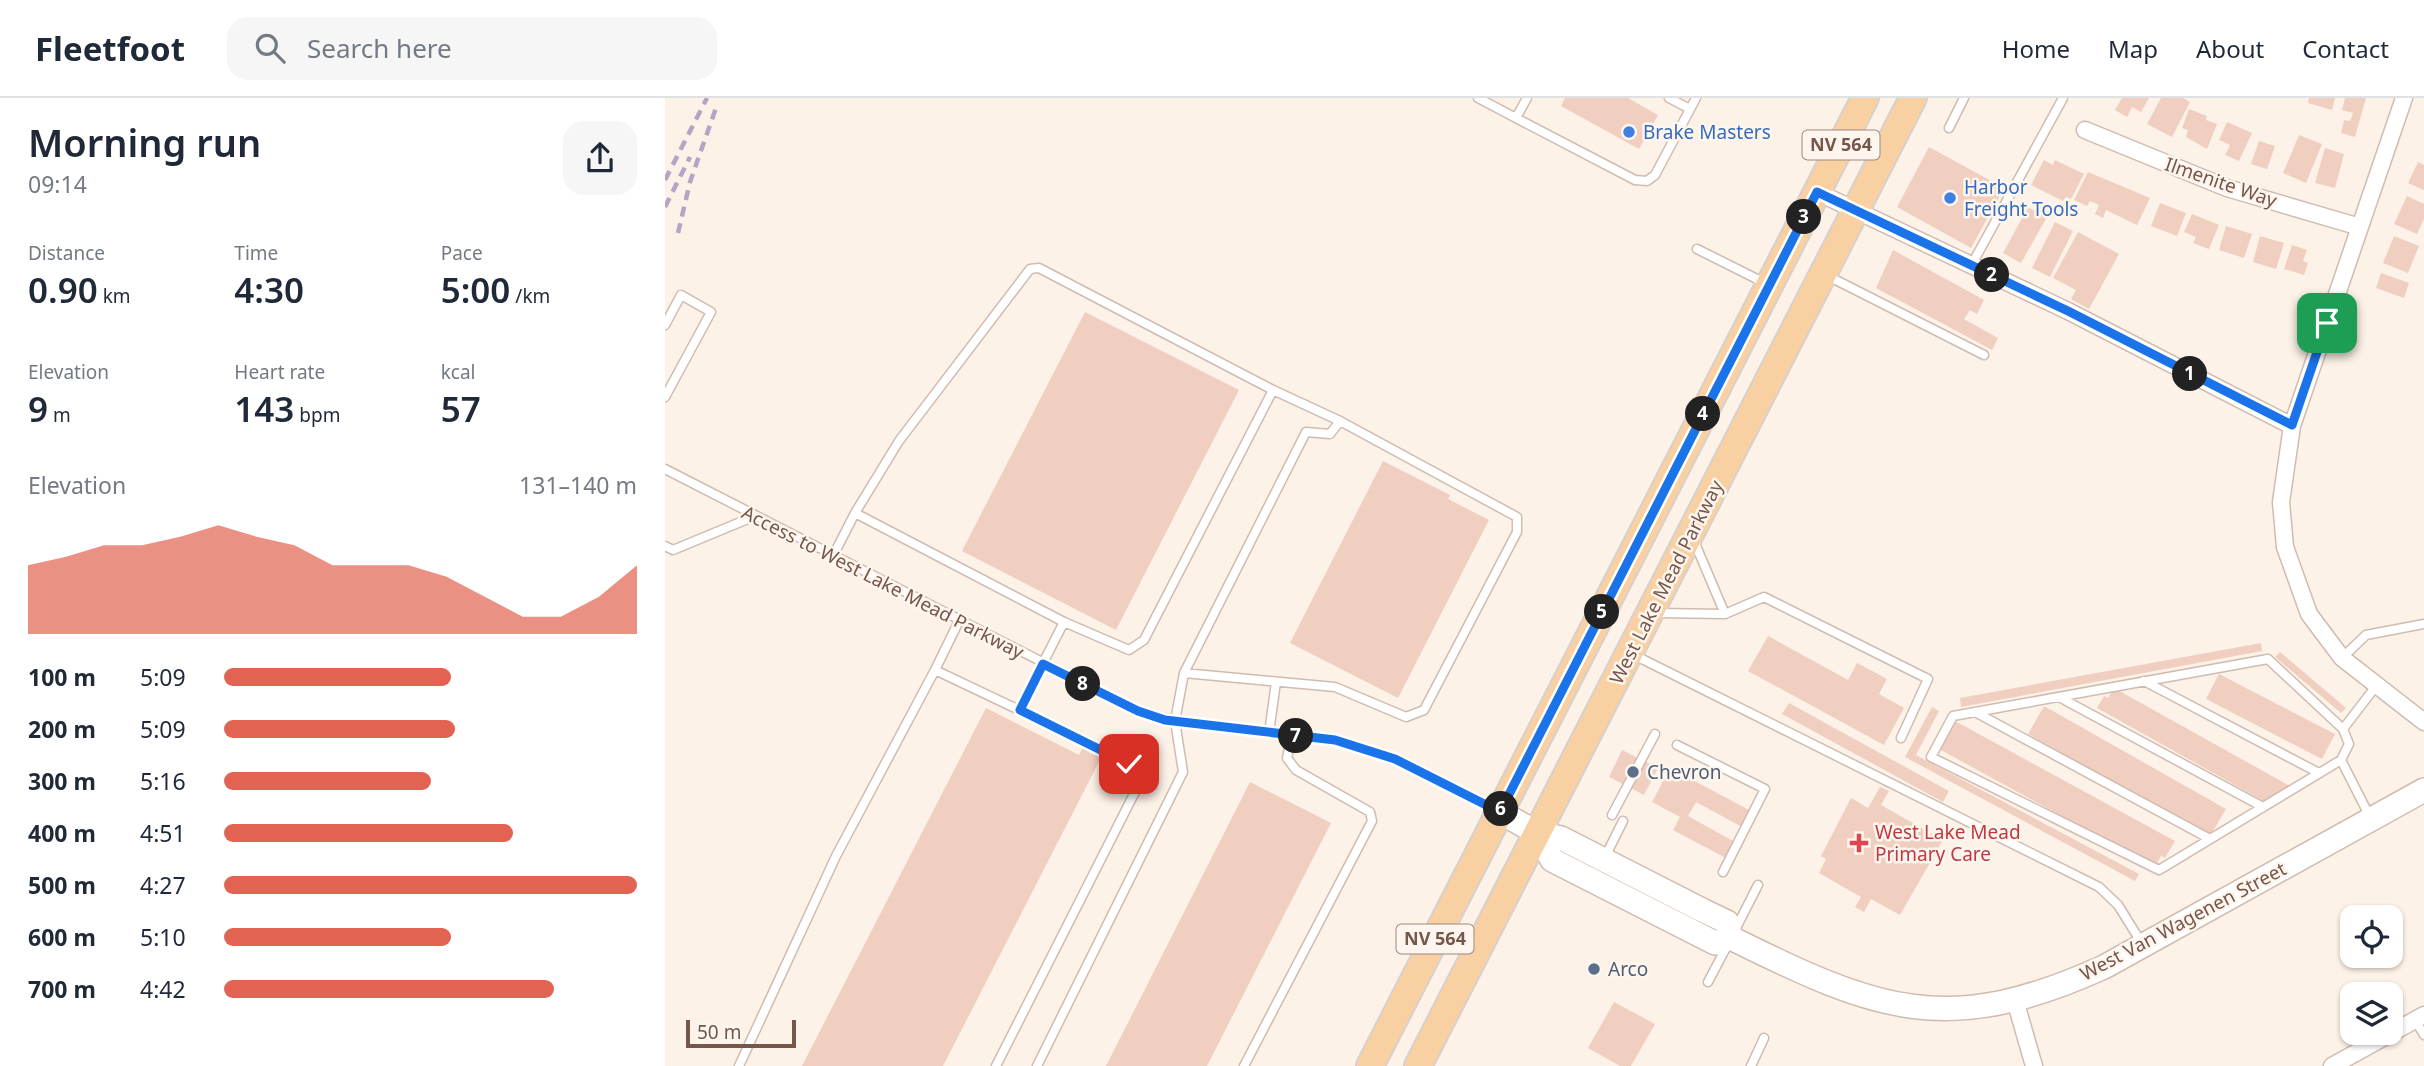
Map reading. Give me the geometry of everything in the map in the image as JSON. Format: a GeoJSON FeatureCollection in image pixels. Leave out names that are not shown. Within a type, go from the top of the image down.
{"type":"FeatureCollection","features":[{"type":"Feature","properties":{"kind":"main road","name":"NV 564"},"geometry":{"type":"LineString","coordinates":[[1370,1066],[1865,98]]}},
{"type":"Feature","properties":{"kind":"main road","name":"West Lake Mead Parkway"},"geometry":{"type":"LineString","coordinates":[[1418,1066],[1913,98]]}},
{"type":"Feature","properties":{"kind":"main road","name":"West Van Wagenen Street"},"geometry":{"type":"LineString","coordinates":[[1537,833],[1552,860],[1715,943],[1731,938],[1830,986],[1880,1002],[1948,1009],[2015,1000],[2062,986],[2143,945],[2424,790]]}},
{"type":"Feature","properties":{"kind":"main road","name":"West Van Wagenen Street"},"geometry":{"type":"LineString","coordinates":[[1500,812],[1537,833],[1561,838],[1727,922],[1731,938]]}},
{"type":"Feature","properties":{"kind":"street"},"geometry":{"type":"LineString","coordinates":[[2404,98],[2292,425],[2281,502],[2285,547],[2309,614],[2342,657],[2424,722]]}},
{"type":"Feature","properties":{"kind":"street","name":"Ilmenite Way"},"geometry":{"type":"LineString","coordinates":[[2085,130],[2227,188],[2360,227]]}},
{"type":"Feature","properties":{"kind":"street"},"geometry":{"type":"LineString","coordinates":[[1817,192],[2292,425]]}},
{"type":"Feature","properties":{"kind":"street"},"geometry":{"type":"LineString","coordinates":[[2015,1000],[2034,1066]]}},
{"type":"Feature","properties":{"kind":"street"},"geometry":{"type":"LineString","coordinates":[[2333,1066],[2419,1018]]}},
{"type":"Feature","properties":{"kind":"lane"},"geometry":{"type":"LineString","coordinates":[[1478,98],[1635,180],[1647,181],[1655,175],[1696,98]]}},
{"type":"Feature","properties":{"kind":"lane"},"geometry":{"type":"LineString","coordinates":[[1517,118],[1527,98]]}},
{"type":"Feature","properties":{"kind":"lane"},"geometry":{"type":"LineString","coordinates":[[1669,98],[1690,109]]}},
{"type":"Feature","properties":{"kind":"lane"},"geometry":{"type":"LineString","coordinates":[[1949,128],[1964,98]]}},
{"type":"Feature","properties":{"kind":"lane"},"geometry":{"type":"LineString","coordinates":[[1971,266],[2063,98]]}},
{"type":"Feature","properties":{"kind":"lane"},"geometry":{"type":"LineString","coordinates":[[1697,249],[1769,285]]}},
{"type":"Feature","properties":{"kind":"lane"},"geometry":{"type":"LineString","coordinates":[[833,556],[855,513],[899,441],[1030,268],[1039,268],[1273,390],[1340,421],[1517,517],[1517,532],[1424,710],[1406,716],[1335,687],[1184,673]]}},
{"type":"Feature","properties":{"kind":"lane"},"geometry":{"type":"LineString","coordinates":[[1823,274],[1984,355]]}},
{"type":"Feature","properties":{"kind":"lane"},"geometry":{"type":"LineString","coordinates":[[665,324],[681,295],[711,312],[665,397]]}},
{"type":"Feature","properties":{"kind":"lane"},"geometry":{"type":"LineString","coordinates":[[855,513],[1064,622],[1129,650],[1145,640],[1273,390]]}},
{"type":"Feature","properties":{"kind":"lane"},"geometry":{"type":"LineString","coordinates":[[1037,1066],[1183,772],[1175,721],[1184,673],[1306,432],[1330,434],[1340,421]]}},
{"type":"Feature","properties":{"kind":"lane","name":"Access to West Lake Mead Parkway"},"geometry":{"type":"LineString","coordinates":[[665,469],[1138,711],[1175,721],[1335,740],[1395,759],[1500,812]]}},
{"type":"Feature","properties":{"kind":"lane"},"geometry":{"type":"LineString","coordinates":[[665,546],[673,550],[755,516]]}},
{"type":"Feature","properties":{"kind":"lane"},"geometry":{"type":"LineString","coordinates":[[1691,533],[1725,614]]}},
{"type":"Feature","properties":{"kind":"lane"},"geometry":{"type":"LineString","coordinates":[[1650,613],[1725,614],[1764,597],[1927,679],[1901,738]]}},
{"type":"Feature","properties":{"kind":"lane"},"geometry":{"type":"LineString","coordinates":[[739,1066],[836,856],[960,621]]}},
{"type":"Feature","properties":{"kind":"lane"},"geometry":{"type":"LineString","coordinates":[[1020,710],[1064,622]]}},
{"type":"Feature","properties":{"kind":"lane"},"geometry":{"type":"LineString","coordinates":[[2342,657],[2365,635],[2424,624]]}},
{"type":"Feature","properties":{"kind":"lane"},"geometry":{"type":"LineString","coordinates":[[1629,653],[2099,887],[2118,905],[2143,945]]}},
{"type":"Feature","properties":{"kind":"lane"},"geometry":{"type":"LineString","coordinates":[[2268,659],[2343,729],[2349,744],[2341,760],[2159,870],[1931,757],[1953,716],[2059,696],[2268,659]]}},
{"type":"Feature","properties":{"kind":"lane"},"geometry":{"type":"LineString","coordinates":[[935,670],[1129,764],[1137,788],[996,1066]]}},
{"type":"Feature","properties":{"kind":"lane"},"geometry":{"type":"LineString","coordinates":[[2144,681],[2319,773]]}},
{"type":"Feature","properties":{"kind":"lane"},"geometry":{"type":"LineString","coordinates":[[1269,733],[1276,682]]}},
{"type":"Feature","properties":{"kind":"lane"},"geometry":{"type":"LineString","coordinates":[[2343,729],[2376,686]]}},
{"type":"Feature","properties":{"kind":"lane"},"geometry":{"type":"LineString","coordinates":[[2059,696],[2263,807]]}},
{"type":"Feature","properties":{"kind":"lane"},"geometry":{"type":"LineString","coordinates":[[1975,712],[2210,839]]}},
{"type":"Feature","properties":{"kind":"lane"},"geometry":{"type":"LineString","coordinates":[[1612,815],[1654,734]]}},
{"type":"Feature","properties":{"kind":"lane"},"geometry":{"type":"LineString","coordinates":[[1244,1066],[1372,821],[1370,812],[1297,770],[1287,758],[1292,735]]}},
{"type":"Feature","properties":{"kind":"lane"},"geometry":{"type":"LineString","coordinates":[[1677,745],[1765,789],[1723,872]]}},
{"type":"Feature","properties":{"kind":"lane"},"geometry":{"type":"LineString","coordinates":[[2341,760],[2371,818]]}},
{"type":"Feature","properties":{"kind":"lane"},"geometry":{"type":"LineString","coordinates":[[1603,860],[1623,821]]}},
{"type":"Feature","properties":{"kind":"lane"},"geometry":{"type":"LineString","coordinates":[[1708,982],[1758,885]]}},
{"type":"Feature","properties":{"kind":"lane"},"geometry":{"type":"LineString","coordinates":[[2419,1018],[2424,1035]]}},
{"type":"Feature","properties":{"kind":"lane"},"geometry":{"type":"LineString","coordinates":[[1751,1066],[1764,1038]]}},
{"type":"Feature","properties":{"kind":"building","name":"Brake Masters"},"geometry":{"type":"Polygon","coordinates":[[[1565,98],[1628,98],[1658,115],[1639,149],[1561,106],[1565,98]]]}},
{"type":"Feature","properties":{"kind":"building"},"geometry":{"type":"Polygon","coordinates":[[[2122,98],[2149,98],[2141,112],[2132,107],[2127,117],[2115,110],[2122,98]]]}},
{"type":"Feature","properties":{"kind":"building"},"geometry":{"type":"Polygon","coordinates":[[[2161,98],[2183,98],[2190,102],[2172,137],[2147,124],[2161,98]]]}},
{"type":"Feature","properties":{"kind":"building"},"geometry":{"type":"Polygon","coordinates":[[[2309,98],[2335,98],[2332,110],[2308,103],[2309,98]]]}},
{"type":"Feature","properties":{"kind":"building"},"geometry":{"type":"Polygon","coordinates":[[[2345,98],[2366,98],[2355,137],[2341,133],[2344,120],[2350,121],[2353,113],[2342,110],[2345,98]]]}},
{"type":"Feature","properties":{"kind":"building"},"geometry":{"type":"Polygon","coordinates":[[[2189,109],[2207,116],[2206,120],[2217,124],[2207,149],[2186,137],[2188,130],[2182,128],[2189,109]]]}},
{"type":"Feature","properties":{"kind":"building"},"geometry":{"type":"Polygon","coordinates":[[[2227,122],[2252,133],[2239,161],[2225,155],[2230,145],[2219,140],[2227,122]]]}},
{"type":"Feature","properties":{"kind":"building"},"geometry":{"type":"Polygon","coordinates":[[[2299,135],[2322,144],[2306,183],[2283,173],[2299,135]]]}},
{"type":"Feature","properties":{"kind":"building"},"geometry":{"type":"Polygon","coordinates":[[[2259,141],[2275,146],[2267,169],[2251,164],[2259,141]]]}},
{"type":"Feature","properties":{"kind":"building","name":"Harbor Freight Tools"},"geometry":{"type":"Polygon","coordinates":[[[1929,147],[2004,188],[1971,248],[1897,207],[1929,147]]]}},
{"type":"Feature","properties":{"kind":"building"},"geometry":{"type":"Polygon","coordinates":[[[2325,148],[2344,154],[2335,188],[2315,183],[2325,148]]]}},
{"type":"Feature","properties":{"kind":"building"},"geometry":{"type":"Polygon","coordinates":[[[2044,160],[2053,165],[2055,160],[2084,174],[2071,199],[2066,197],[2063,201],[2031,185],[2044,160]]]}},
{"type":"Feature","properties":{"kind":"building"},"geometry":{"type":"Polygon","coordinates":[[[2418,162],[2424,165],[2424,190],[2408,183],[2418,162]]]}},
{"type":"Feature","properties":{"kind":"building"},"geometry":{"type":"Polygon","coordinates":[[[2088,172],[2150,198],[2137,225],[2106,210],[2103,218],[2095,214],[2099,205],[2090,201],[2087,206],[2074,200],[2088,172]]]}},
{"type":"Feature","properties":{"kind":"building"},"geometry":{"type":"Polygon","coordinates":[[[2407,196],[2424,204],[2424,219],[2417,234],[2394,224],[2407,196]]]}},
{"type":"Feature","properties":{"kind":"building"},"geometry":{"type":"Polygon","coordinates":[[[2160,203],[2186,213],[2177,236],[2151,226],[2160,203]]]}},
{"type":"Feature","properties":{"kind":"building"},"geometry":{"type":"Polygon","coordinates":[[[2028,207],[2047,217],[2021,263],[2003,253],[2028,207]]]}},
{"type":"Feature","properties":{"kind":"building"},"geometry":{"type":"Polygon","coordinates":[[[2192,214],[2219,225],[2209,249],[2193,243],[2196,237],[2184,232],[2192,214]]]}},
{"type":"Feature","properties":{"kind":"building"},"geometry":{"type":"Polygon","coordinates":[[[2055,222],[2073,231],[2050,277],[2032,268],[2055,222]]]}},
{"type":"Feature","properties":{"kind":"building"},"geometry":{"type":"Polygon","coordinates":[[[2226,226],[2252,234],[2244,258],[2219,250],[2226,226]]]}},
{"type":"Feature","properties":{"kind":"building"},"geometry":{"type":"Polygon","coordinates":[[[2078,232],[2119,254],[2089,309],[2071,299],[2076,290],[2053,278],[2078,232]]]}},
{"type":"Feature","properties":{"kind":"building"},"geometry":{"type":"Polygon","coordinates":[[[2260,236],[2284,243],[2276,269],[2253,262],[2260,236]]]}},
{"type":"Feature","properties":{"kind":"building"},"geometry":{"type":"Polygon","coordinates":[[[2394,236],[2419,246],[2408,273],[2383,263],[2394,236]]]}},
{"type":"Feature","properties":{"kind":"building"},"geometry":{"type":"Polygon","coordinates":[[[2292,245],[2307,250],[2303,261],[2308,263],[2304,275],[2284,269],[2292,245]]]}},
{"type":"Feature","properties":{"kind":"building"},"geometry":{"type":"Polygon","coordinates":[[[1893,250],[1984,300],[1977,314],[1970,310],[1964,319],[1998,338],[1992,350],[1876,288],[1893,250]]]}},
{"type":"Feature","properties":{"kind":"building"},"geometry":{"type":"Polygon","coordinates":[[[2381,273],[2409,283],[2404,298],[2376,288],[2381,273]]]}},
{"type":"Feature","properties":{"kind":"building"},"geometry":{"type":"Polygon","coordinates":[[[1085,312],[1239,390],[1116,630],[962,551],[1085,312]]]}},
{"type":"Feature","properties":{"kind":"building"},"geometry":{"type":"Polygon","coordinates":[[[1383,461],[1450,495],[1448,499],[1489,520],[1398,698],[1290,643],[1383,461]]]}},
{"type":"Feature","properties":{"kind":"building"},"geometry":{"type":"Polygon","coordinates":[[[1768,636],[1848,680],[1857,663],[1887,679],[1879,694],[1904,708],[1884,745],[1748,671],[1768,636]]]}},
{"type":"Feature","properties":{"kind":"building"},"geometry":{"type":"Polygon","coordinates":[[[2261,643],[2262,651],[1961,707],[1960,698],[2261,643]]]}},
{"type":"Feature","properties":{"kind":"building"},"geometry":{"type":"Polygon","coordinates":[[[2280,652],[2346,708],[2341,713],[2275,657],[2280,652]]]}},
{"type":"Feature","properties":{"kind":"building"},"geometry":{"type":"Polygon","coordinates":[[[2219,674],[2335,734],[2322,759],[2206,699],[2219,674]]]}},
{"type":"Feature","properties":{"kind":"building"},"geometry":{"type":"Polygon","coordinates":[[[2114,688],[2290,786],[2283,798],[2275,794],[2269,804],[2097,708],[2104,696],[2108,698],[2114,688]]]}},
{"type":"Feature","properties":{"kind":"building"},"geometry":{"type":"Polygon","coordinates":[[[1789,703],[1949,791],[1943,802],[1782,714],[1789,703]]]}},
{"type":"Feature","properties":{"kind":"building"},"geometry":{"type":"Polygon","coordinates":[[[2044,706],[2226,809],[2210,836],[2028,734],[2044,706]]]}},
{"type":"Feature","properties":{"kind":"building"},"geometry":{"type":"Polygon","coordinates":[[[1932,707],[1939,711],[1916,755],[2139,874],[2135,881],[1905,757],[1932,707]]]}},
{"type":"Feature","properties":{"kind":"building"},"geometry":{"type":"Polygon","coordinates":[[[986,708],[1079,755],[1085,743],[1104,752],[943,1066],[802,1066],[986,708]]]}},
{"type":"Feature","properties":{"kind":"building"},"geometry":{"type":"Polygon","coordinates":[[[1955,721],[2175,841],[2165,858],[2161,856],[2155,867],[1939,749],[1955,721]]]}},
{"type":"Feature","properties":{"kind":"building","name":"Chevron"},"geometry":{"type":"Polygon","coordinates":[[[1622,750],[1658,768],[1644,795],[1609,777],[1622,750]]]}},
{"type":"Feature","properties":{"kind":"building"},"geometry":{"type":"Polygon","coordinates":[[[1670,768],[1751,811],[1742,827],[1696,802],[1688,816],[1735,842],[1726,858],[1673,830],[1680,817],[1652,802],[1670,768]]]}},
{"type":"Feature","properties":{"kind":"building"},"geometry":{"type":"Polygon","coordinates":[[[1250,782],[1331,823],[1207,1066],[1106,1066],[1250,782]]]}},
{"type":"Feature","properties":{"kind":"building"},"geometry":{"type":"Polygon","coordinates":[[[1880,787],[1889,791],[1881,805],[1943,840],[1900,915],[1871,899],[1864,912],[1855,907],[1861,897],[1819,873],[1826,859],[1821,856],[1851,798],[1868,808],[1880,787]]]}},
{"type":"Feature","properties":{"kind":"building"},"geometry":{"type":"Polygon","coordinates":[[[1614,1002],[1655,1024],[1631,1066],[1620,1066],[1588,1048],[1614,1002]]]}},
{"type":"Feature","properties":{"kind":"railway"},"geometry":{"type":"LineString","coordinates":[[665,180],[707,98]]}},
{"type":"Feature","properties":{"kind":"railway"},"geometry":{"type":"LineString","coordinates":[[678,233],[690,182],[717,105]]}},
{"type":"Feature","properties":{"kind":"railway"},"geometry":{"type":"LineString","coordinates":[[665,207],[690,157]]}},
{"type":"Feature","properties":{"kind":"place","name":"Brake Masters"},"geometry":{"type":"Point","coordinates":[1629,132]}},
{"type":"Feature","properties":{"kind":"place","name":"Harbor Freight Tools"},"geometry":{"type":"Point","coordinates":[1950,198]}},
{"type":"Feature","properties":{"kind":"place","name":"Chevron"},"geometry":{"type":"Point","coordinates":[1633,772]}},
{"type":"Feature","properties":{"kind":"place","name":"West Lake Mead Primary Care"},"geometry":{"type":"Point","coordinates":[1859,843]}},
{"type":"Feature","properties":{"kind":"place","name":"Arco"},"geometry":{"type":"Point","coordinates":[1594,969]}},
{"type":"Feature","properties":{"kind":"route"},"geometry":{"type":"LineString","coordinates":[[1129,764],[1020,710],[1043,664],[1138,711],[1165,720],[1335,740],[1395,759],[1500,812],[1817,192],[2068,311],[2292,425],[2327,323]]}}]}
